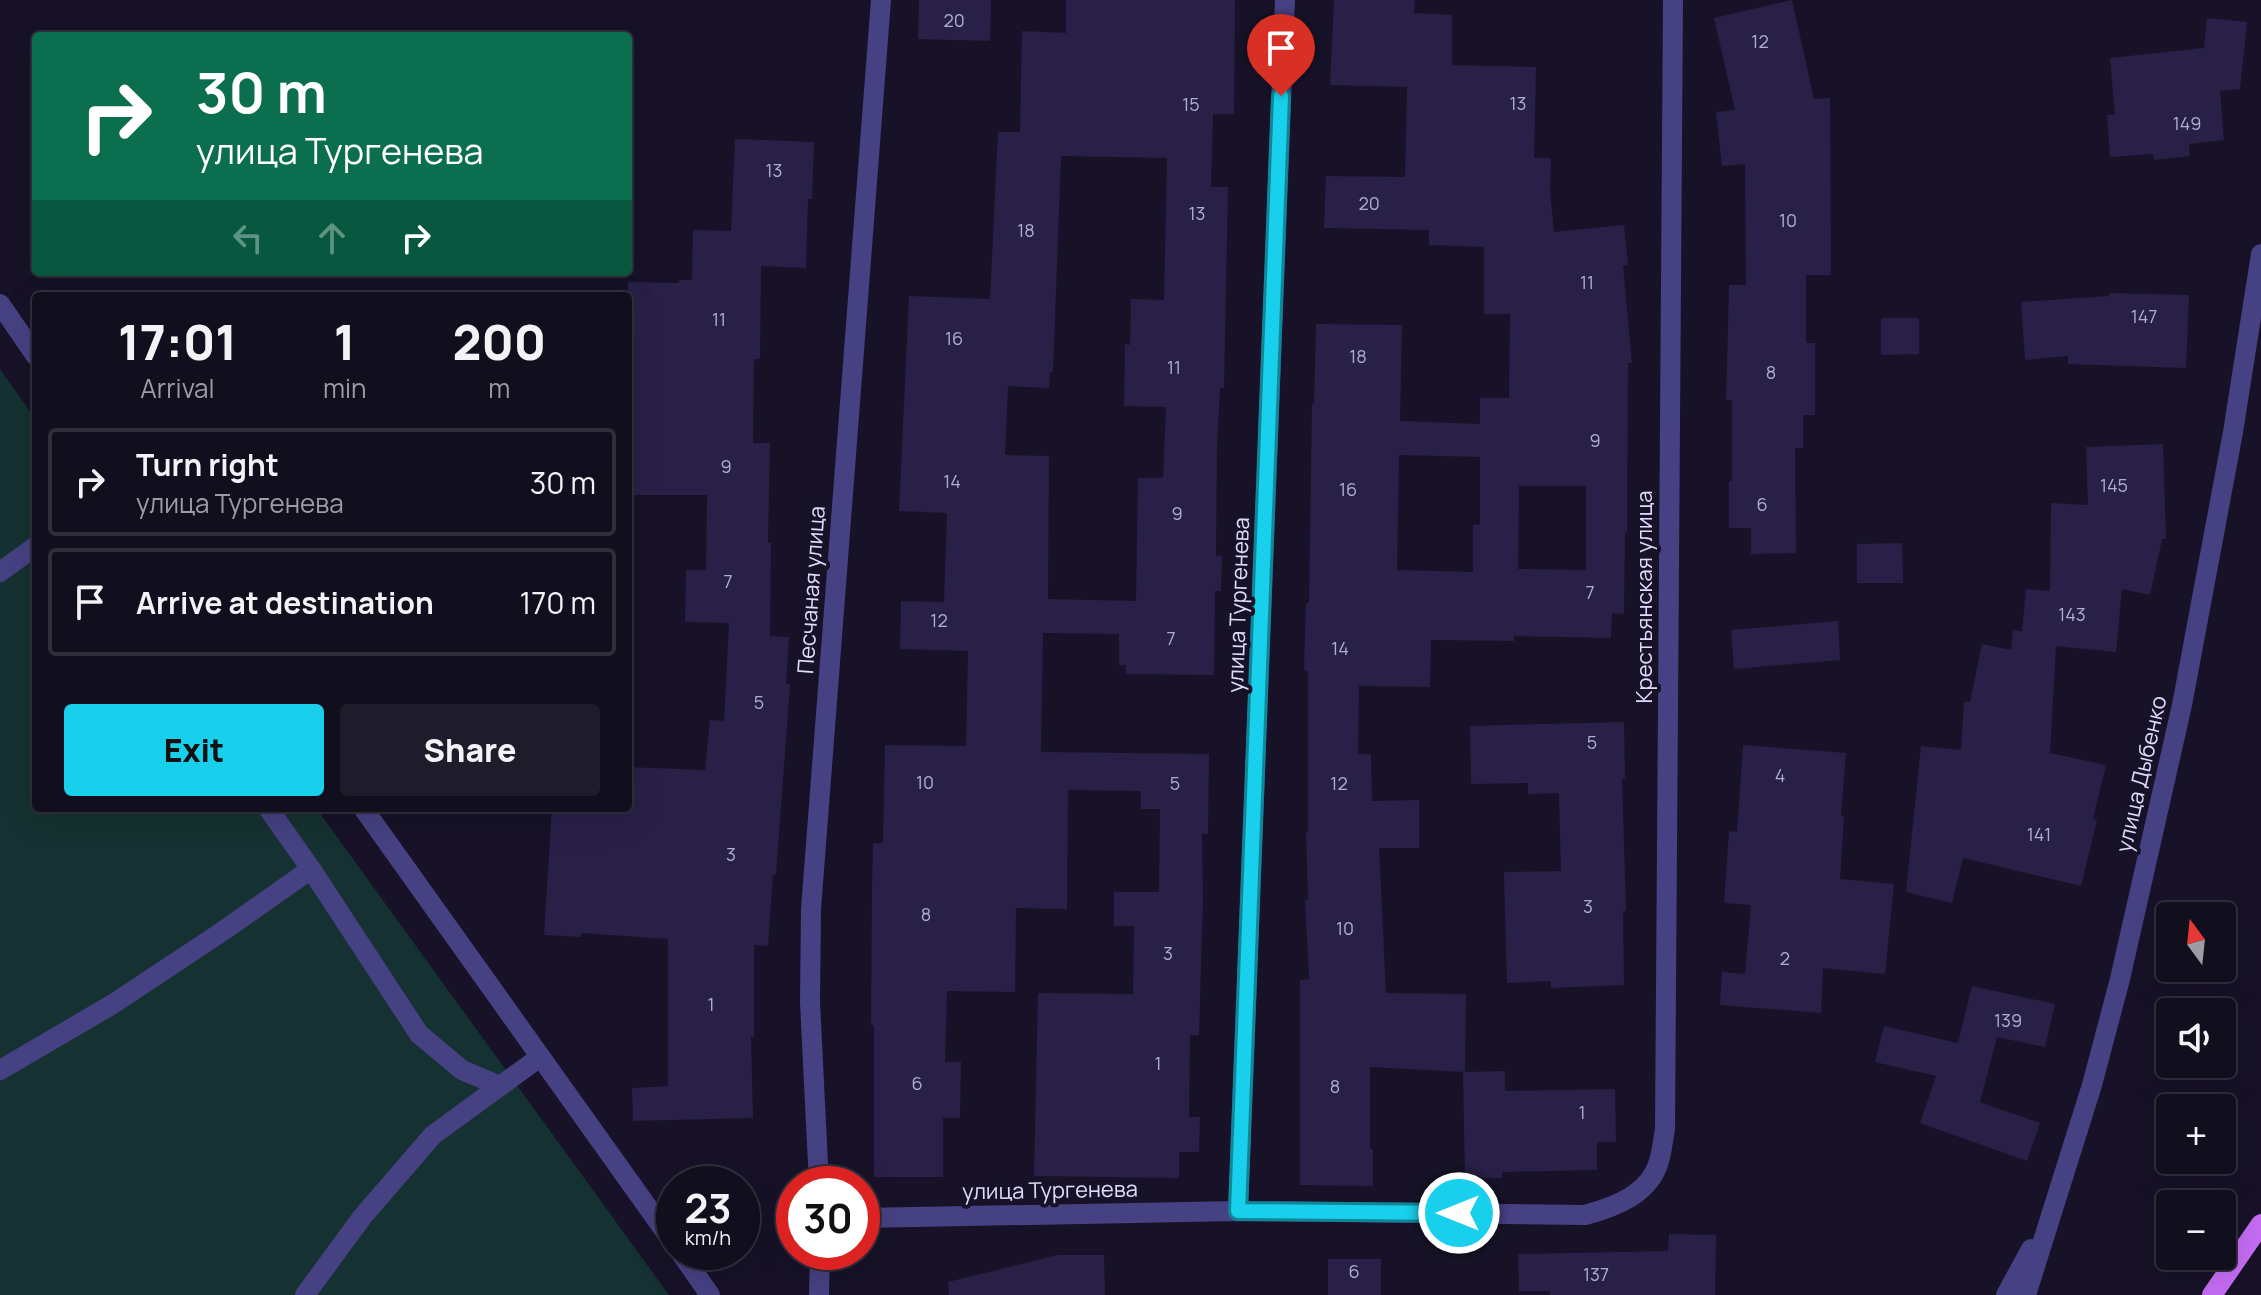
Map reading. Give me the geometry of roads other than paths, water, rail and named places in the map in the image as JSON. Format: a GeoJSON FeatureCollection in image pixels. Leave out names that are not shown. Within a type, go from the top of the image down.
{"type":"FeatureCollection","features":[{"type":"Feature","properties":{"kind":"main road"},"geometry":{"type":"LineString","coordinates":[[2212,1295],[2261,1224]]}},
{"type":"Feature","properties":{"kind":"street","name":"Песчаная улица"},"geometry":{"type":"LineString","coordinates":[[818,1166],[810,1002],[811,909],[881,0]]}},
{"type":"Feature","properties":{"kind":"street","name":"улица Тургенева"},"geometry":{"type":"LineString","coordinates":[[1238,1211],[1285,0]]}},
{"type":"Feature","properties":{"kind":"street","name":"Крестьянская улица"},"geometry":{"type":"LineString","coordinates":[[1642,1189],[1659,1164],[1665,1129],[1673,0]]}},
{"type":"Feature","properties":{"kind":"street","name":"улица Дыбенко"},"geometry":{"type":"LineString","coordinates":[[2026,1295],[2092,1085],[2120,979],[2182,705],[2233,432],[2261,254]]}},
{"type":"Feature","properties":{"kind":"street"},"geometry":{"type":"LineString","coordinates":[[0,304],[32,350]]}},
{"type":"Feature","properties":{"kind":"street"},"geometry":{"type":"LineString","coordinates":[[0,572],[32,549]]}},
{"type":"Feature","properties":{"kind":"street"},"geometry":{"type":"LineString","coordinates":[[271,812],[419,1034],[462,1070],[500,1086]]}},
{"type":"Feature","properties":{"kind":"street"},"geometry":{"type":"LineString","coordinates":[[366,812],[656,1219]]}},
{"type":"Feature","properties":{"kind":"street"},"geometry":{"type":"LineString","coordinates":[[0,1070],[113,1004],[311,869]]}},
{"type":"Feature","properties":{"kind":"street"},"geometry":{"type":"LineString","coordinates":[[305,1295],[371,1206],[433,1135],[540,1057]]}},
{"type":"Feature","properties":{"kind":"street","name":"улица Тургенева"},"geometry":{"type":"LineString","coordinates":[[880,1218],[1238,1211],[1585,1215],[1613,1207],[1642,1189]]}},
{"type":"Feature","properties":{"kind":"street"},"geometry":{"type":"LineString","coordinates":[[2006,1295],[2052,1211]]}},
{"type":"Feature","properties":{"kind":"street"},"geometry":{"type":"LineString","coordinates":[[693,1270],[710,1295]]}},
{"type":"Feature","properties":{"kind":"street"},"geometry":{"type":"LineString","coordinates":[[819,1295],[820,1270]]}}]}
